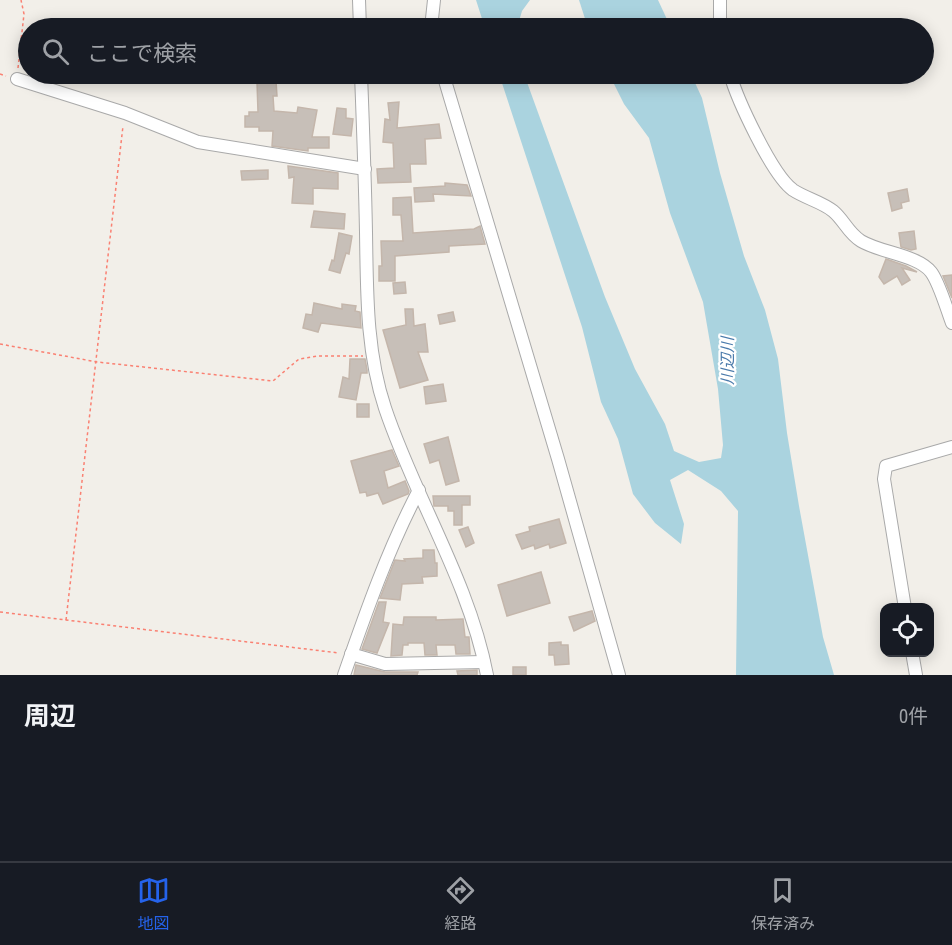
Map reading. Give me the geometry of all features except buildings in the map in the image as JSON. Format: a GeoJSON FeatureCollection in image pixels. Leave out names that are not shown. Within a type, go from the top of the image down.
{"type":"FeatureCollection","features":[{"type":"Feature","properties":{"kind":"street"},"geometry":{"type":"LineString","coordinates":[[359,0],[360,18]]}},
{"type":"Feature","properties":{"kind":"street"},"geometry":{"type":"LineString","coordinates":[[431,18],[434,0]]}},
{"type":"Feature","properties":{"kind":"street"},"geometry":{"type":"LineString","coordinates":[[720,0],[720,18]]}},
{"type":"Feature","properties":{"kind":"street"},"geometry":{"type":"LineString","coordinates":[[33,84],[124,113],[198,142],[365,169]]}},
{"type":"Feature","properties":{"kind":"street"},"geometry":{"type":"LineString","coordinates":[[361,84],[367,284],[373,356],[385,408],[466,606],[487,675]]}},
{"type":"Feature","properties":{"kind":"street"},"geometry":{"type":"LineString","coordinates":[[446,84],[558,459],[619,675]]}},
{"type":"Feature","properties":{"kind":"street"},"geometry":{"type":"LineString","coordinates":[[734,84],[750,123],[775,167],[791,189],[834,212],[848,231],[862,241],[894,255],[920,261],[933,273],[952,323]]}},
{"type":"Feature","properties":{"kind":"street"},"geometry":{"type":"LineString","coordinates":[[904,603],[884,479],[886,466],[952,447]]}},
{"type":"Feature","properties":{"kind":"street"},"geometry":{"type":"LineString","coordinates":[[344,675],[396,538],[419,490]]}},
{"type":"Feature","properties":{"kind":"street"},"geometry":{"type":"LineString","coordinates":[[351,654],[386,664],[484,662]]}},
{"type":"Feature","properties":{"kind":"street"},"geometry":{"type":"LineString","coordinates":[[913,657],[916,675]]}},
{"type":"Feature","properties":{"kind":"path"},"geometry":{"type":"LineString","coordinates":[[21,0],[24,18]]}},
{"type":"Feature","properties":{"kind":"path"},"geometry":{"type":"LineString","coordinates":[[17,79],[18,70]]}},
{"type":"Feature","properties":{"kind":"path"},"geometry":{"type":"LineString","coordinates":[[66,620],[124,113]]}},
{"type":"Feature","properties":{"kind":"path"},"geometry":{"type":"LineString","coordinates":[[0,344],[97,362],[273,381],[299,358],[373,356]]}},
{"type":"Feature","properties":{"kind":"path"},"geometry":{"type":"LineString","coordinates":[[0,612],[351,654]]}},
{"type":"Feature","properties":{"kind":"water"},"geometry":{"type":"Polygon","coordinates":[[[476,0],[530,0],[520,18],[482,18],[476,0]]]}},
{"type":"Feature","properties":{"kind":"water"},"geometry":{"type":"Polygon","coordinates":[[[579,0],[658,0],[666,18],[585,18],[579,0]]]}},
{"type":"Feature","properties":{"kind":"water","name":"川辺川"},"geometry":{"type":"Polygon","coordinates":[[[502,84],[528,84],[605,297],[635,369],[665,424],[674,451],[699,462],[721,458],[723,445],[718,389],[703,302],[670,213],[649,138],[624,104],[614,84],[696,84],[702,98],[720,173],[744,256],[765,310],[778,359],[799,506],[823,637],[834,675],[736,675],[738,511],[721,491],[688,470],[670,480],[684,524],[681,544],[655,523],[633,494],[618,439],[601,402],[582,327],[502,84]]]}}]}
